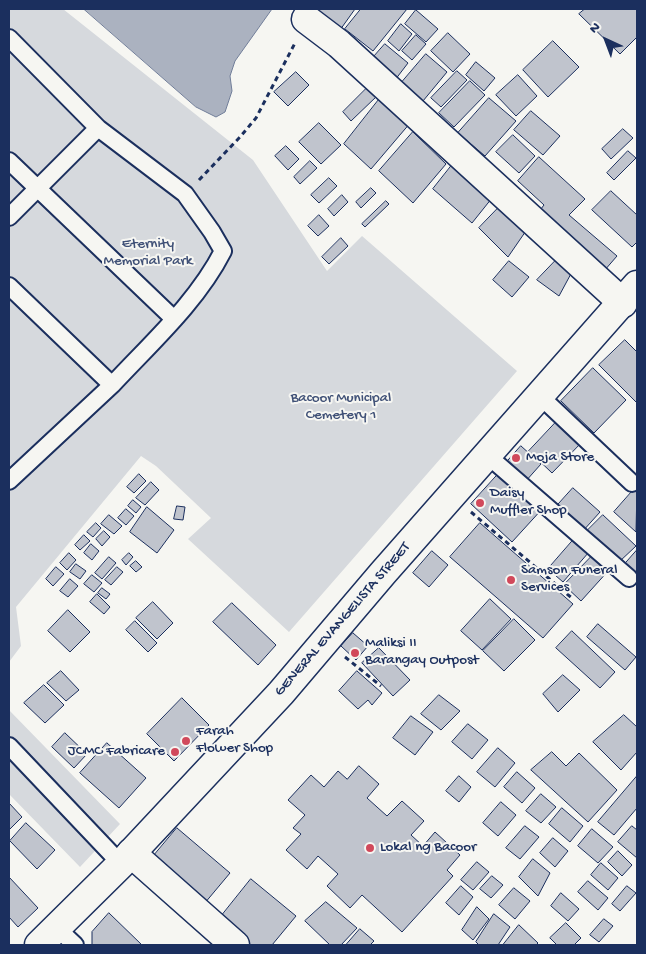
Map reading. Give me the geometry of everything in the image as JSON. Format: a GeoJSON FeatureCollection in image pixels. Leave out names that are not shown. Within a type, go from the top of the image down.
{"type":"FeatureCollection","features":[{"type":"Feature","properties":{"kind":"main road"},"geometry":{"type":"LineString","coordinates":[[306,19],[339,44],[630,294]]}},
{"type":"Feature","properties":{"kind":"main road","name":"GENERAL EVANGELISTA STREET"},"geometry":{"type":"LineString","coordinates":[[57,940],[126,858],[281,693],[487,455],[630,294]]}},
{"type":"Feature","properties":{"kind":"main road"},"geometry":{"type":"LineString","coordinates":[[126,858],[235,945]]}},
{"type":"Feature","properties":{"kind":"lane"},"geometry":{"type":"LineString","coordinates":[[9,38],[98,128],[185,194],[223,251],[213,271],[174,318],[112,385],[9,481]]}},
{"type":"Feature","properties":{"kind":"lane"},"geometry":{"type":"LineString","coordinates":[[9,217],[98,128]]}},
{"type":"Feature","properties":{"kind":"lane"},"geometry":{"type":"LineString","coordinates":[[9,162],[174,318]]}},
{"type":"Feature","properties":{"kind":"lane"},"geometry":{"type":"LineString","coordinates":[[9,286],[112,385]]}},
{"type":"Feature","properties":{"kind":"lane"},"geometry":{"type":"LineString","coordinates":[[540,396],[632,483]]}},
{"type":"Feature","properties":{"kind":"lane"},"geometry":{"type":"LineString","coordinates":[[487,455],[629,578]]}},
{"type":"Feature","properties":{"kind":"lane"},"geometry":{"type":"LineString","coordinates":[[9,746],[126,858]]}},
{"type":"Feature","properties":{"kind":"path"},"geometry":{"type":"LineString","coordinates":[[185,194],[256,118],[306,19]]}},
{"type":"Feature","properties":{"kind":"path"},"geometry":{"type":"LineString","coordinates":[[452,496],[573,599]]}},
{"type":"Feature","properties":{"kind":"path"},"geometry":{"type":"LineString","coordinates":[[326,640],[381,686]]}},
{"type":"Feature","properties":{"kind":"green space","name":"Eternity Memorial Park"},"geometry":{"type":"Polygon","coordinates":[[[9,9],[63,9],[253,160],[327,271],[362,236],[517,371],[289,632],[188,539],[211,518],[156,466],[141,456],[16,607],[21,646],[9,662],[9,9]]]}},
{"type":"Feature","properties":{"kind":"green space"},"geometry":{"type":"Polygon","coordinates":[[[9,710],[120,824],[80,867],[9,794],[9,710]]]}},
{"type":"Feature","properties":{"kind":"shaded area"},"geometry":{"type":"Polygon","coordinates":[[[84,9],[272,9],[235,61],[230,76],[232,91],[225,112],[216,117],[196,107],[84,9]]]}},
{"type":"Feature","properties":{"kind":"building"},"geometry":{"type":"Polygon","coordinates":[[[317,9],[355,9],[335,37],[310,18],[317,9]]]}},
{"type":"Feature","properties":{"kind":"building"},"geometry":{"type":"Polygon","coordinates":[[[361,9],[407,9],[373,51],[345,29],[361,9]]]}},
{"type":"Feature","properties":{"kind":"building"},"geometry":{"type":"Polygon","coordinates":[[[585,9],[637,9],[637,37],[620,54],[579,14],[585,9]]]}},
{"type":"Feature","properties":{"kind":"building"},"geometry":{"type":"Polygon","coordinates":[[[416,10],[438,29],[426,42],[405,24],[416,10]]]}},
{"type":"Feature","properties":{"kind":"building"},"geometry":{"type":"Polygon","coordinates":[[[401,24],[412,34],[399,51],[388,41],[401,24]]]}},
{"type":"Feature","properties":{"kind":"building"},"geometry":{"type":"Polygon","coordinates":[[[448,33],[470,54],[453,72],[431,51],[448,33]]]}},
{"type":"Feature","properties":{"kind":"building"},"geometry":{"type":"Polygon","coordinates":[[[416,35],[426,44],[412,60],[402,51],[416,35]]]}},
{"type":"Feature","properties":{"kind":"building"},"geometry":{"type":"Polygon","coordinates":[[[553,41],[579,67],[548,97],[523,70],[553,41]]]}},
{"type":"Feature","properties":{"kind":"building"},"geometry":{"type":"Polygon","coordinates":[[[385,44],[408,63],[395,80],[371,60],[385,44]]]}},
{"type":"Feature","properties":{"kind":"building"},"geometry":{"type":"Polygon","coordinates":[[[426,54],[447,72],[418,107],[397,88],[426,54]]]}},
{"type":"Feature","properties":{"kind":"building"},"geometry":{"type":"Polygon","coordinates":[[[476,62],[495,78],[484,91],[466,75],[476,62]]]}},
{"type":"Feature","properties":{"kind":"building"},"geometry":{"type":"Polygon","coordinates":[[[457,71],[467,80],[441,107],[431,98],[457,71]]]}},
{"type":"Feature","properties":{"kind":"building"},"geometry":{"type":"Polygon","coordinates":[[[296,72],[309,85],[288,106],[274,92],[296,72]]]}},
{"type":"Feature","properties":{"kind":"building"},"geometry":{"type":"Polygon","coordinates":[[[518,75],[537,96],[516,116],[496,95],[518,75]]]}},
{"type":"Feature","properties":{"kind":"building"},"geometry":{"type":"Polygon","coordinates":[[[470,81],[485,95],[454,127],[439,113],[470,81]]]}},
{"type":"Feature","properties":{"kind":"building"},"geometry":{"type":"Polygon","coordinates":[[[368,87],[377,96],[351,121],[343,112],[368,87]]]}},
{"type":"Feature","properties":{"kind":"building"},"geometry":{"type":"Polygon","coordinates":[[[381,97],[411,122],[371,169],[344,144],[381,97]]]}},
{"type":"Feature","properties":{"kind":"building"},"geometry":{"type":"Polygon","coordinates":[[[489,98],[516,121],[485,156],[458,133],[489,98]]]}},
{"type":"Feature","properties":{"kind":"building"},"geometry":{"type":"Polygon","coordinates":[[[531,111],[560,136],[543,155],[514,130],[531,111]]]}},
{"type":"Feature","properties":{"kind":"building"},"geometry":{"type":"Polygon","coordinates":[[[319,123],[341,145],[321,164],[299,142],[319,123]]]}},
{"type":"Feature","properties":{"kind":"building"},"geometry":{"type":"Polygon","coordinates":[[[623,129],[633,138],[611,159],[602,149],[623,129]]]}},
{"type":"Feature","properties":{"kind":"building"},"geometry":{"type":"Polygon","coordinates":[[[413,132],[446,164],[413,203],[379,171],[413,132]]]}},
{"type":"Feature","properties":{"kind":"building"},"geometry":{"type":"Polygon","coordinates":[[[513,135],[535,156],[519,173],[496,152],[513,135]]]}},
{"type":"Feature","properties":{"kind":"building"},"geometry":{"type":"Polygon","coordinates":[[[286,146],[299,159],[288,170],[275,156],[286,146]]]}},
{"type":"Feature","properties":{"kind":"building"},"geometry":{"type":"Polygon","coordinates":[[[628,151],[636,158],[614,180],[607,173],[628,151]]]}},
{"type":"Feature","properties":{"kind":"building"},"geometry":{"type":"Polygon","coordinates":[[[539,157],[585,199],[569,215],[617,256],[604,271],[537,214],[544,205],[518,181],[539,157]]]}},
{"type":"Feature","properties":{"kind":"building"},"geometry":{"type":"Polygon","coordinates":[[[456,160],[496,193],[472,223],[433,189],[456,160]]]}},
{"type":"Feature","properties":{"kind":"building"},"geometry":{"type":"Polygon","coordinates":[[[310,161],[317,168],[300,184],[294,177],[310,161]]]}},
{"type":"Feature","properties":{"kind":"building"},"geometry":{"type":"Polygon","coordinates":[[[329,178],[337,186],[319,203],[311,195],[329,178]]]}},
{"type":"Feature","properties":{"kind":"building"},"geometry":{"type":"Polygon","coordinates":[[[371,188],[376,193],[361,208],[356,202],[371,188]]]}},
{"type":"Feature","properties":{"kind":"building"},"geometry":{"type":"Polygon","coordinates":[[[611,191],[637,215],[637,242],[632,247],[592,210],[611,191]]]}},
{"type":"Feature","properties":{"kind":"building"},"geometry":{"type":"Polygon","coordinates":[[[342,195],[348,202],[334,216],[328,209],[342,195]]]}},
{"type":"Feature","properties":{"kind":"building"},"geometry":{"type":"Polygon","coordinates":[[[386,201],[389,204],[365,227],[362,224],[386,201]]]}},
{"type":"Feature","properties":{"kind":"building"},"geometry":{"type":"Polygon","coordinates":[[[504,202],[530,225],[508,257],[479,228],[504,202]]]}},
{"type":"Feature","properties":{"kind":"building"},"geometry":{"type":"Polygon","coordinates":[[[319,215],[329,226],[318,236],[308,226],[319,215]]]}},
{"type":"Feature","properties":{"kind":"building"},"geometry":{"type":"Polygon","coordinates":[[[341,238],[348,246],[329,264],[322,257],[341,238]]]}},
{"type":"Feature","properties":{"kind":"building"},"geometry":{"type":"Polygon","coordinates":[[[560,256],[573,270],[559,296],[537,280],[560,256]]]}},
{"type":"Feature","properties":{"kind":"building"},"geometry":{"type":"Polygon","coordinates":[[[509,261],[529,277],[512,297],[493,280],[509,261]]]}},
{"type":"Feature","properties":{"kind":"building"},"geometry":{"type":"Polygon","coordinates":[[[625,340],[637,352],[637,403],[599,365],[625,340]]]}},
{"type":"Feature","properties":{"kind":"building"},"geometry":{"type":"Polygon","coordinates":[[[593,368],[626,400],[594,433],[561,401],[593,368]]]}},
{"type":"Feature","properties":{"kind":"building"},"geometry":{"type":"Polygon","coordinates":[[[559,419],[582,442],[552,473],[529,451],[559,419]]]}},
{"type":"Feature","properties":{"kind":"building"},"geometry":{"type":"Polygon","coordinates":[[[521,446],[541,464],[525,482],[505,464],[521,446]]]}},
{"type":"Feature","properties":{"kind":"building"},"geometry":{"type":"Polygon","coordinates":[[[501,471],[543,508],[512,542],[471,504],[501,471]]]}},
{"type":"Feature","properties":{"kind":"building"},"geometry":{"type":"Polygon","coordinates":[[[139,474],[146,481],[134,493],[127,487],[139,474]]]}},
{"type":"Feature","properties":{"kind":"building"},"geometry":{"type":"Polygon","coordinates":[[[151,482],[159,490],[145,505],[136,498],[151,482]]]}},
{"type":"Feature","properties":{"kind":"building"},"geometry":{"type":"Polygon","coordinates":[[[573,488],[600,512],[582,532],[555,508],[573,488]]]}},
{"type":"Feature","properties":{"kind":"building"},"geometry":{"type":"Polygon","coordinates":[[[637,488],[636,532],[614,512],[637,488]]]}},
{"type":"Feature","properties":{"kind":"building"},"geometry":{"type":"Polygon","coordinates":[[[133,500],[141,507],[136,513],[128,506],[133,500]]]}},
{"type":"Feature","properties":{"kind":"building"},"geometry":{"type":"Polygon","coordinates":[[[177,506],[185,507],[183,520],[174,519],[177,506]]]}},
{"type":"Feature","properties":{"kind":"building"},"geometry":{"type":"Polygon","coordinates":[[[147,507],[174,530],[157,553],[130,532],[147,507]]]}},
{"type":"Feature","properties":{"kind":"building"},"geometry":{"type":"Polygon","coordinates":[[[126,509],[134,516],[126,525],[118,518],[126,509]]]}},
{"type":"Feature","properties":{"kind":"building"},"geometry":{"type":"Polygon","coordinates":[[[109,515],[122,526],[114,534],[101,524],[109,515]]]}},
{"type":"Feature","properties":{"kind":"building"},"geometry":{"type":"Polygon","coordinates":[[[603,515],[636,546],[619,562],[585,533],[603,515]]]}},
{"type":"Feature","properties":{"kind":"building"},"geometry":{"type":"Polygon","coordinates":[[[96,523],[101,528],[93,537],[87,532],[96,523]]]}},
{"type":"Feature","properties":{"kind":"building","name":"Samson Funeral Services"},"geometry":{"type":"Polygon","coordinates":[[[480,523],[573,604],[543,638],[450,557],[480,523]]]}},
{"type":"Feature","properties":{"kind":"building"},"geometry":{"type":"Polygon","coordinates":[[[104,531],[110,537],[102,546],[96,539],[104,531]]]}},
{"type":"Feature","properties":{"kind":"building"},"geometry":{"type":"Polygon","coordinates":[[[84,535],[90,541],[80,550],[75,545],[84,535]]]}},
{"type":"Feature","properties":{"kind":"building"},"geometry":{"type":"Polygon","coordinates":[[[575,538],[589,552],[563,582],[548,569],[575,538]]]}},
{"type":"Feature","properties":{"kind":"building"},"geometry":{"type":"Polygon","coordinates":[[[91,544],[99,551],[92,560],[84,553],[91,544]]]}},
{"type":"Feature","properties":{"kind":"building"},"geometry":{"type":"Polygon","coordinates":[[[637,550],[637,578],[624,565],[637,550]]]}},
{"type":"Feature","properties":{"kind":"building"},"geometry":{"type":"Polygon","coordinates":[[[432,551],[448,565],[429,587],[413,573],[432,551]]]}},
{"type":"Feature","properties":{"kind":"building"},"geometry":{"type":"Polygon","coordinates":[[[69,553],[76,560],[67,570],[60,563],[69,553]]]}},
{"type":"Feature","properties":{"kind":"building"},"geometry":{"type":"Polygon","coordinates":[[[129,553],[133,557],[126,565],[122,560],[129,553]]]}},
{"type":"Feature","properties":{"kind":"building"},"geometry":{"type":"Polygon","coordinates":[[[593,555],[609,570],[581,601],[564,585],[593,555]]]}},
{"type":"Feature","properties":{"kind":"building"},"geometry":{"type":"Polygon","coordinates":[[[109,557],[116,563],[102,579],[95,573],[109,557]]]}},
{"type":"Feature","properties":{"kind":"building"},"geometry":{"type":"Polygon","coordinates":[[[136,561],[142,567],[136,572],[130,566],[136,561]]]}},
{"type":"Feature","properties":{"kind":"building"},"geometry":{"type":"Polygon","coordinates":[[[76,564],[86,571],[80,579],[70,572],[76,564]]]}},
{"type":"Feature","properties":{"kind":"building"},"geometry":{"type":"Polygon","coordinates":[[[56,567],[64,574],[53,586],[46,579],[56,567]]]}},
{"type":"Feature","properties":{"kind":"building"},"geometry":{"type":"Polygon","coordinates":[[[117,567],[123,572],[111,585],[105,580],[117,567]]]}},
{"type":"Feature","properties":{"kind":"building"},"geometry":{"type":"Polygon","coordinates":[[[92,575],[102,583],[94,592],[84,584],[92,575]]]}},
{"type":"Feature","properties":{"kind":"building"},"geometry":{"type":"Polygon","coordinates":[[[70,579],[78,586],[68,597],[60,591],[70,579]]]}},
{"type":"Feature","properties":{"kind":"building"},"geometry":{"type":"Polygon","coordinates":[[[102,588],[110,594],[106,599],[98,593],[102,588]]]}},
{"type":"Feature","properties":{"kind":"building"},"geometry":{"type":"Polygon","coordinates":[[[97,594],[110,607],[104,614],[90,602],[97,594]]]}},
{"type":"Feature","properties":{"kind":"building"},"geometry":{"type":"Polygon","coordinates":[[[490,599],[511,619],[482,650],[461,631],[490,599]]]}},
{"type":"Feature","properties":{"kind":"building"},"geometry":{"type":"Polygon","coordinates":[[[153,602],[173,623],[157,639],[136,618],[153,602]]]}},
{"type":"Feature","properties":{"kind":"building"},"geometry":{"type":"Polygon","coordinates":[[[232,603],[276,645],[258,665],[213,622],[232,603]]]}},
{"type":"Feature","properties":{"kind":"building"},"geometry":{"type":"Polygon","coordinates":[[[68,610],[90,632],[70,652],[48,631],[68,610]]]}},
{"type":"Feature","properties":{"kind":"building"},"geometry":{"type":"Polygon","coordinates":[[[514,619],[535,640],[504,671],[483,651],[514,619]]]}},
{"type":"Feature","properties":{"kind":"building"},"geometry":{"type":"Polygon","coordinates":[[[135,621],[157,643],[148,652],[126,630],[135,621]]]}},
{"type":"Feature","properties":{"kind":"building"},"geometry":{"type":"Polygon","coordinates":[[[598,624],[636,657],[625,670],[587,637],[598,624]]]}},
{"type":"Feature","properties":{"kind":"building"},"geometry":{"type":"Polygon","coordinates":[[[572,631],[615,672],[600,688],[556,648],[572,631]]]}},
{"type":"Feature","properties":{"kind":"building","name":"Maliksi II Barangay Outpost"},"geometry":{"type":"Polygon","coordinates":[[[353,633],[368,646],[356,660],[341,646],[353,633]]]}},
{"type":"Feature","properties":{"kind":"building"},"geometry":{"type":"Polygon","coordinates":[[[379,648],[410,680],[393,696],[362,663],[379,648]]]}},
{"type":"Feature","properties":{"kind":"building"},"geometry":{"type":"Polygon","coordinates":[[[61,671],[79,690],[66,701],[47,683],[61,671]]]}},
{"type":"Feature","properties":{"kind":"building"},"geometry":{"type":"Polygon","coordinates":[[[357,671],[382,693],[372,705],[368,700],[358,709],[339,691],[357,671]]]}},
{"type":"Feature","properties":{"kind":"building"},"geometry":{"type":"Polygon","coordinates":[[[563,675],[580,690],[558,712],[543,694],[563,675]]]}},
{"type":"Feature","properties":{"kind":"building"},"geometry":{"type":"Polygon","coordinates":[[[44,685],[64,705],[45,723],[24,703],[44,685]]]}},
{"type":"Feature","properties":{"kind":"building"},"geometry":{"type":"Polygon","coordinates":[[[439,695],[460,711],[441,730],[421,714],[439,695]]]}},
{"type":"Feature","properties":{"kind":"building"},"geometry":{"type":"Polygon","coordinates":[[[182,698],[209,725],[174,761],[147,734],[182,698]]]}},
{"type":"Feature","properties":{"kind":"building"},"geometry":{"type":"Polygon","coordinates":[[[624,715],[637,727],[637,752],[621,770],[593,742],[624,715]]]}},
{"type":"Feature","properties":{"kind":"building"},"geometry":{"type":"Polygon","coordinates":[[[411,716],[433,732],[415,755],[393,738],[411,716]]]}},
{"type":"Feature","properties":{"kind":"building"},"geometry":{"type":"Polygon","coordinates":[[[468,724],[488,740],[472,759],[452,742],[468,724]]]}},
{"type":"Feature","properties":{"kind":"building"},"geometry":{"type":"Polygon","coordinates":[[[65,733],[87,754],[74,768],[52,747],[65,733]]]}},
{"type":"Feature","properties":{"kind":"building"},"geometry":{"type":"Polygon","coordinates":[[[107,743],[146,778],[119,808],[80,773],[107,743]]]}},
{"type":"Feature","properties":{"kind":"building"},"geometry":{"type":"Polygon","coordinates":[[[498,748],[515,763],[495,787],[477,772],[498,748]]]}},
{"type":"Feature","properties":{"kind":"building"},"geometry":{"type":"Polygon","coordinates":[[[552,752],[566,766],[579,753],[617,790],[588,822],[531,770],[552,752]]]}},
{"type":"Feature","properties":{"kind":"building","name":"Lokal ng Bacoor"},"geometry":{"type":"Polygon","coordinates":[[[359,766],[379,784],[367,798],[387,816],[402,801],[424,821],[411,835],[423,846],[435,832],[460,855],[447,870],[453,876],[402,932],[362,895],[350,908],[327,886],[338,874],[318,856],[307,869],[286,850],[301,834],[293,828],[305,815],[288,800],[311,775],[324,787],[338,771],[347,779],[359,766]]]}},
{"type":"Feature","properties":{"kind":"building"},"geometry":{"type":"Polygon","coordinates":[[[517,772],[535,788],[522,803],[504,787],[517,772]]]}},
{"type":"Feature","properties":{"kind":"building"},"geometry":{"type":"Polygon","coordinates":[[[459,776],[471,787],[459,802],[446,791],[459,776]]]}},
{"type":"Feature","properties":{"kind":"building"},"geometry":{"type":"Polygon","coordinates":[[[637,776],[637,808],[614,835],[598,822],[637,776]]]}},
{"type":"Feature","properties":{"kind":"building"},"geometry":{"type":"Polygon","coordinates":[[[541,794],[556,807],[541,823],[526,811],[541,794]]]}},
{"type":"Feature","properties":{"kind":"building"},"geometry":{"type":"Polygon","coordinates":[[[501,802],[516,815],[498,836],[483,823],[501,802]]]}},
{"type":"Feature","properties":{"kind":"building"},"geometry":{"type":"Polygon","coordinates":[[[9,803],[22,817],[9,830],[9,803]]]}},
{"type":"Feature","properties":{"kind":"building"},"geometry":{"type":"Polygon","coordinates":[[[562,808],[583,826],[570,842],[549,824],[562,808]]]}},
{"type":"Feature","properties":{"kind":"building"},"geometry":{"type":"Polygon","coordinates":[[[26,823],[55,850],[37,869],[10,841],[26,823]]]}},
{"type":"Feature","properties":{"kind":"building"},"geometry":{"type":"Polygon","coordinates":[[[525,826],[539,837],[520,859],[506,848],[525,826]]]}},
{"type":"Feature","properties":{"kind":"building"},"geometry":{"type":"Polygon","coordinates":[[[632,826],[637,830],[637,858],[618,842],[632,826]]]}},
{"type":"Feature","properties":{"kind":"building"},"geometry":{"type":"Polygon","coordinates":[[[177,828],[230,873],[199,910],[146,865],[177,828]]]}},
{"type":"Feature","properties":{"kind":"building"},"geometry":{"type":"Polygon","coordinates":[[[592,829],[613,847],[598,863],[578,846],[592,829]]]}},
{"type":"Feature","properties":{"kind":"building"},"geometry":{"type":"Polygon","coordinates":[[[553,838],[568,851],[555,867],[540,853],[553,838]]]}},
{"type":"Feature","properties":{"kind":"building"},"geometry":{"type":"Polygon","coordinates":[[[618,851],[632,865],[622,876],[608,862],[618,851]]]}},
{"type":"Feature","properties":{"kind":"building"},"geometry":{"type":"Polygon","coordinates":[[[533,859],[550,873],[538,896],[519,877],[533,859]]]}},
{"type":"Feature","properties":{"kind":"building"},"geometry":{"type":"Polygon","coordinates":[[[477,862],[489,872],[473,890],[461,880],[477,862]]]}},
{"type":"Feature","properties":{"kind":"building"},"geometry":{"type":"Polygon","coordinates":[[[601,863],[618,878],[608,890],[591,875],[601,863]]]}},
{"type":"Feature","properties":{"kind":"building"},"geometry":{"type":"Polygon","coordinates":[[[492,876],[503,885],[491,898],[480,889],[492,876]]]}},
{"type":"Feature","properties":{"kind":"building"},"geometry":{"type":"Polygon","coordinates":[[[9,877],[38,908],[18,927],[9,917],[9,877]]]}},
{"type":"Feature","properties":{"kind":"building"},"geometry":{"type":"Polygon","coordinates":[[[251,879],[296,916],[272,945],[241,945],[215,924],[251,879]]]}},
{"type":"Feature","properties":{"kind":"building"},"geometry":{"type":"Polygon","coordinates":[[[588,881],[608,898],[598,910],[578,892],[588,881]]]}},
{"type":"Feature","properties":{"kind":"building"},"geometry":{"type":"Polygon","coordinates":[[[461,886],[473,897],[459,915],[446,903],[461,886]]]}},
{"type":"Feature","properties":{"kind":"building"},"geometry":{"type":"Polygon","coordinates":[[[627,886],[636,893],[620,911],[612,904],[627,886]]]}},
{"type":"Feature","properties":{"kind":"building"},"geometry":{"type":"Polygon","coordinates":[[[514,888],[530,901],[515,919],[499,905],[514,888]]]}},
{"type":"Feature","properties":{"kind":"building"},"geometry":{"type":"Polygon","coordinates":[[[561,893],[579,909],[568,921],[551,906],[561,893]]]}},
{"type":"Feature","properties":{"kind":"building"},"geometry":{"type":"Polygon","coordinates":[[[326,902],[357,928],[341,945],[330,945],[305,921],[326,902]]]}},
{"type":"Feature","properties":{"kind":"building"},"geometry":{"type":"Polygon","coordinates":[[[477,907],[489,919],[473,940],[462,930],[477,907]]]}},
{"type":"Feature","properties":{"kind":"building"},"geometry":{"type":"Polygon","coordinates":[[[109,913],[142,945],[92,945],[92,932],[109,913]]]}},
{"type":"Feature","properties":{"kind":"building"},"geometry":{"type":"Polygon","coordinates":[[[494,914],[510,927],[498,945],[479,945],[476,942],[494,914]]]}},
{"type":"Feature","properties":{"kind":"building"},"geometry":{"type":"Polygon","coordinates":[[[604,919],[613,926],[599,942],[590,935],[604,919]]]}},
{"type":"Feature","properties":{"kind":"building"},"geometry":{"type":"Polygon","coordinates":[[[566,923],[581,938],[574,945],[557,945],[550,938],[566,923]]]}},
{"type":"Feature","properties":{"kind":"building"},"geometry":{"type":"Polygon","coordinates":[[[519,925],[538,943],[536,945],[503,945],[519,925]]]}},
{"type":"Feature","properties":{"kind":"building"},"geometry":{"type":"Polygon","coordinates":[[[360,929],[374,941],[370,945],[346,945],[360,929]]]}},
{"type":"Feature","properties":{"kind":"place","name":"Moja Store"},"geometry":{"type":"Point","coordinates":[516,458]}},
{"type":"Feature","properties":{"kind":"place","name":"Daisy Muffler Shop"},"geometry":{"type":"Point","coordinates":[480,503]}},
{"type":"Feature","properties":{"kind":"place","name":"Samson Funeral Services"},"geometry":{"type":"Point","coordinates":[511,580]}},
{"type":"Feature","properties":{"kind":"place","name":"Maliksi II Barangay Outpost"},"geometry":{"type":"Point","coordinates":[355,653]}},
{"type":"Feature","properties":{"kind":"place","name":"Farah Flower Shop"},"geometry":{"type":"Point","coordinates":[186,741]}},
{"type":"Feature","properties":{"kind":"place","name":"JCMC Fabricare"},"geometry":{"type":"Point","coordinates":[175,752]}},
{"type":"Feature","properties":{"kind":"place","name":"Lokal ng Bacoor"},"geometry":{"type":"Point","coordinates":[370,848]}},
{"type":"Feature","properties":{"kind":"park label","name":"Bacoor Municipal Cemetery 1"},"geometry":{"type":"Point","coordinates":[341,408]}}]}
